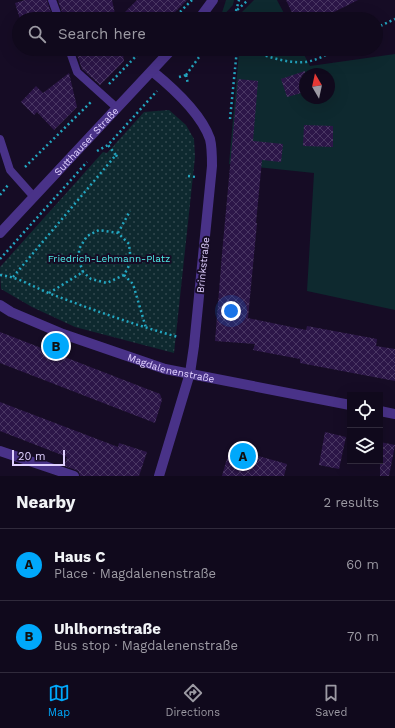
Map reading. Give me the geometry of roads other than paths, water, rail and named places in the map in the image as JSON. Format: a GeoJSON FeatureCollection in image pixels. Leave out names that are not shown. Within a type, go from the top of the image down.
{"type":"FeatureCollection","features":[{"type":"Feature","properties":{"kind":"street"},"geometry":{"type":"LineString","coordinates":[[204,12],[213,0]]}},
{"type":"Feature","properties":{"kind":"street","name":"Sutthauser Straße"},"geometry":{"type":"LineString","coordinates":[[0,232],[166,56]]}},
{"type":"Feature","properties":{"kind":"street","name":"Brinkstraße"},"geometry":{"type":"LineString","coordinates":[[152,71],[165,82],[199,117],[210,139],[212,166],[190,373],[159,476]]}},
{"type":"Feature","properties":{"kind":"street","name":"Magdalenenstraße"},"geometry":{"type":"LineString","coordinates":[[0,305],[11,312],[63,334],[165,369],[347,404]]}},
{"type":"Feature","properties":{"kind":"street"},"geometry":{"type":"LineString","coordinates":[[383,412],[395,414]]}},
{"type":"Feature","properties":{"kind":"street"},"geometry":{"type":"LineString","coordinates":[[0,451],[74,476]]}},
{"type":"Feature","properties":{"kind":"lane"},"geometry":{"type":"LineString","coordinates":[[52,0],[56,12]]}},
{"type":"Feature","properties":{"kind":"lane"},"geometry":{"type":"LineString","coordinates":[[71,56],[77,72],[117,108]]}},
{"type":"Feature","properties":{"kind":"lane"},"geometry":{"type":"LineString","coordinates":[[0,139],[10,170],[34,197]]}},
{"type":"Feature","properties":{"kind":"place","name":"Uhlhornstraße"},"geometry":{"type":"Point","coordinates":[56,346]}},
{"type":"Feature","properties":{"kind":"place","name":"Haus C"},"geometry":{"type":"Point","coordinates":[243,456]}},
{"type":"Feature","properties":{"kind":"park label","name":"Friedrich-Lehmann-Platz"},"geometry":{"type":"Point","coordinates":[109,258]}}]}
